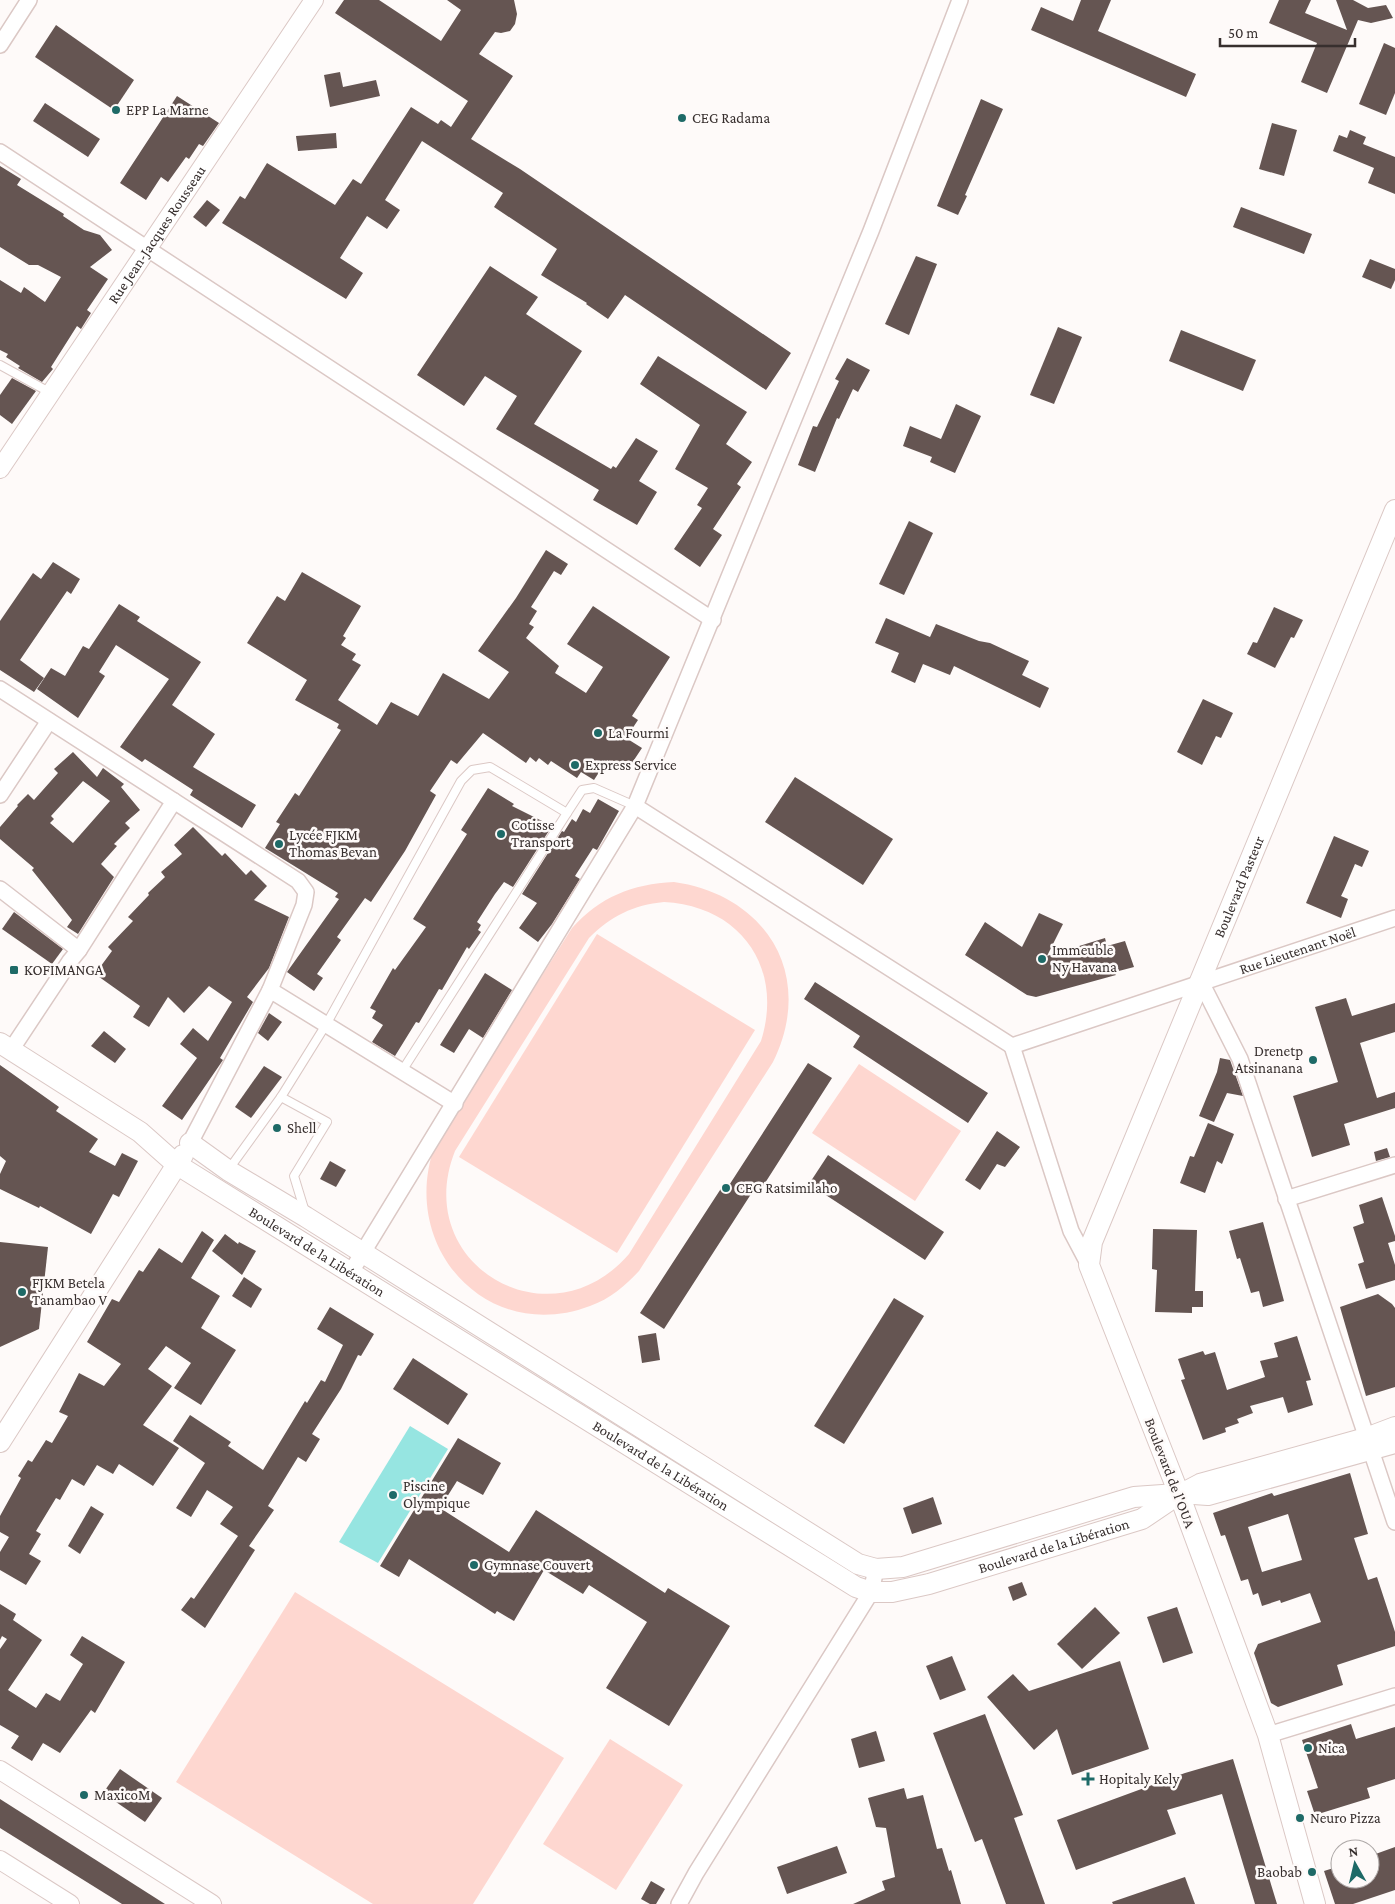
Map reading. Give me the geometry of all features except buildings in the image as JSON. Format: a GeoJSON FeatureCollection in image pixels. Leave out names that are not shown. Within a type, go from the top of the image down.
{"type":"FeatureCollection","features":[{"type":"Feature","properties":{"kind":"main road","name":"Boulevard Pasteur"},"geometry":{"type":"LineString","coordinates":[[1089,1265],[1092,1242],[1395,510]]}},
{"type":"Feature","properties":{"kind":"main road","name":"Boulevard de la Libération"},"geometry":{"type":"LineString","coordinates":[[5,1047],[140,1132],[176,1164],[856,1587],[871,1592],[892,1592],[929,1584],[1142,1519],[1179,1494]]}},
{"type":"Feature","properties":{"kind":"main road"},"geometry":{"type":"LineString","coordinates":[[151,1141],[190,1144]]}},
{"type":"Feature","properties":{"kind":"main road","name":"Boulevard de la Libération"},"geometry":{"type":"LineString","coordinates":[[190,1144],[228,1171],[306,1217],[858,1564],[876,1569],[903,1567],[1134,1497],[1179,1494]]}},
{"type":"Feature","properties":{"kind":"main road"},"geometry":{"type":"LineString","coordinates":[[0,1441],[190,1144]]}},
{"type":"Feature","properties":{"kind":"main road","name":"Boulevard de l'OUA"},"geometry":{"type":"LineString","coordinates":[[1089,1265],[1179,1494],[1268,1735],[1315,1904]]}},
{"type":"Feature","properties":{"kind":"street"},"geometry":{"type":"LineString","coordinates":[[0,45],[29,0]]}},
{"type":"Feature","properties":{"kind":"street","name":"Rue Jean-Jacques Rousseau"},"geometry":{"type":"LineString","coordinates":[[0,469],[314,0]]}},
{"type":"Feature","properties":{"kind":"street"},"geometry":{"type":"LineString","coordinates":[[350,1272],[455,1104],[635,806],[713,620],[871,231],[960,0]]}},
{"type":"Feature","properties":{"kind":"street"},"geometry":{"type":"LineString","coordinates":[[0,152],[713,620]]}},
{"type":"Feature","properties":{"kind":"street"},"geometry":{"type":"LineString","coordinates":[[0,689],[298,881],[306,892],[304,905],[270,990],[190,1144]]}},
{"type":"Feature","properties":{"kind":"street"},"geometry":{"type":"LineString","coordinates":[[0,795],[49,721]]}},
{"type":"Feature","properties":{"kind":"street"},"geometry":{"type":"LineString","coordinates":[[5,1047],[80,950],[174,802]]}},
{"type":"Feature","properties":{"kind":"street"},"geometry":{"type":"LineString","coordinates":[[635,806],[1012,1046]]}},
{"type":"Feature","properties":{"kind":"street"},"geometry":{"type":"LineString","coordinates":[[0,889],[80,950]]}},
{"type":"Feature","properties":{"kind":"street","name":"Rue Lieutenant Noël"},"geometry":{"type":"LineString","coordinates":[[1012,1046],[1395,918]]}},
{"type":"Feature","properties":{"kind":"street"},"geometry":{"type":"LineString","coordinates":[[1200,982],[1240,1059],[1395,1522]]}},
{"type":"Feature","properties":{"kind":"street"},"geometry":{"type":"LineString","coordinates":[[270,990],[327,1023],[455,1104]]}},
{"type":"Feature","properties":{"kind":"street","name":"Boulevard de l'OUA"},"geometry":{"type":"LineString","coordinates":[[1012,1046],[1071,1231],[1089,1265]]}},
{"type":"Feature","properties":{"kind":"street"},"geometry":{"type":"LineString","coordinates":[[1286,1199],[1395,1166]]}},
{"type":"Feature","properties":{"kind":"street","name":"Boulevard de la Libération"},"geometry":{"type":"LineString","coordinates":[[1369,1445],[1395,1426]]}},
{"type":"Feature","properties":{"kind":"street","name":"Boulevard de la Libération"},"geometry":{"type":"LineString","coordinates":[[1179,1494],[1208,1496],[1369,1445],[1395,1444]]}},
{"type":"Feature","properties":{"kind":"street"},"geometry":{"type":"LineString","coordinates":[[679,1904],[701,1865],[871,1592],[876,1569]]}},
{"type":"Feature","properties":{"kind":"street"},"geometry":{"type":"LineString","coordinates":[[1268,1735],[1395,1696]]}},
{"type":"Feature","properties":{"kind":"street"},"geometry":{"type":"LineString","coordinates":[[0,1770],[212,1904]]}},
{"type":"Feature","properties":{"kind":"street"},"geometry":{"type":"LineString","coordinates":[[0,1860],[70,1904]]}},
{"type":"Feature","properties":{"kind":"lane"},"geometry":{"type":"LineString","coordinates":[[0,365],[51,393]]}},
{"type":"Feature","properties":{"kind":"lane"},"geometry":{"type":"LineString","coordinates":[[228,1171],[281,1097],[327,1023],[461,781],[472,770],[490,767],[567,813]]}},
{"type":"Feature","properties":{"kind":"lane"},"geometry":{"type":"LineString","coordinates":[[402,1071],[582,790],[594,788],[635,806]]}},
{"type":"Feature","properties":{"kind":"lane"},"geometry":{"type":"LineString","coordinates":[[281,1097],[327,1122],[294,1176],[306,1217]]}},
{"type":"Feature","properties":{"kind":"shaded area"},"geometry":{"type":"Polygon","coordinates":[[[674,882],[706,890],[734,903],[757,922],[774,944],[785,970],[789,999],[785,1030],[773,1062],[639,1271],[617,1292],[590,1306],[552,1314],[517,1312],[486,1299],[460,1278],[441,1251],[429,1219],[427,1183],[435,1145],[572,928],[606,900],[631,889],[674,882]],[[664,902],[632,909],[614,918],[589,938],[455,1151],[446,1192],[452,1228],[469,1258],[496,1280],[527,1292],[562,1293],[597,1281],[629,1254],[761,1041],[767,1014],[766,989],[761,966],[750,946],[735,928],[715,915],[691,906],[664,902]]]}},
{"type":"Feature","properties":{"kind":"shaded area"},"geometry":{"type":"Polygon","coordinates":[[[597,934],[755,1030],[617,1253],[459,1157],[597,934]]]}},
{"type":"Feature","properties":{"kind":"shaded area"},"geometry":{"type":"Polygon","coordinates":[[[859,1064],[961,1131],[915,1201],[812,1133],[859,1064]]]}},
{"type":"Feature","properties":{"kind":"shaded area"},"geometry":{"type":"Polygon","coordinates":[[[295,1592],[564,1758],[473,1904],[373,1904],[176,1782],[295,1592]]]}},
{"type":"Feature","properties":{"kind":"shaded area"},"geometry":{"type":"Polygon","coordinates":[[[610,1739],[683,1785],[616,1890],[543,1844],[610,1739]]]}},
{"type":"Feature","properties":{"kind":"water","name":"Piscine Olympique"},"geometry":{"type":"Polygon","coordinates":[[[410,1426],[448,1449],[378,1563],[339,1542],[410,1426]]]}},
{"type":"Feature","properties":{"kind":"place","name":"EPP La Marne"},"geometry":{"type":"Point","coordinates":[116,110]}},
{"type":"Feature","properties":{"kind":"place","name":"CEG Radama"},"geometry":{"type":"Point","coordinates":[682,118]}},
{"type":"Feature","properties":{"kind":"place","name":"La Fourmi"},"geometry":{"type":"Point","coordinates":[598,733]}},
{"type":"Feature","properties":{"kind":"place","name":"Express Service"},"geometry":{"type":"Point","coordinates":[575,765]}},
{"type":"Feature","properties":{"kind":"place","name":"Cotisse Transport"},"geometry":{"type":"Point","coordinates":[501,834]}},
{"type":"Feature","properties":{"kind":"place","name":"Lycée FJKM Thomas Bevan"},"geometry":{"type":"Point","coordinates":[279,844]}},
{"type":"Feature","properties":{"kind":"place","name":"Immeuble Ny Havana"},"geometry":{"type":"Point","coordinates":[1042,959]}},
{"type":"Feature","properties":{"kind":"place","name":"KOFIMANGA"},"geometry":{"type":"Point","coordinates":[14,970]}},
{"type":"Feature","properties":{"kind":"place","name":"Drenetp Atsinanana"},"geometry":{"type":"Point","coordinates":[1313,1060]}},
{"type":"Feature","properties":{"kind":"place","name":"Shell"},"geometry":{"type":"Point","coordinates":[277,1128]}},
{"type":"Feature","properties":{"kind":"place","name":"CEG Ratsimilaho"},"geometry":{"type":"Point","coordinates":[726,1188]}},
{"type":"Feature","properties":{"kind":"place","name":"FJKM Betela Tanambao V"},"geometry":{"type":"Point","coordinates":[22,1292]}},
{"type":"Feature","properties":{"kind":"place","name":"Piscine Olympique"},"geometry":{"type":"Point","coordinates":[393,1495]}},
{"type":"Feature","properties":{"kind":"place","name":"Gymnase Couvert"},"geometry":{"type":"Point","coordinates":[474,1565]}},
{"type":"Feature","properties":{"kind":"place","name":"Nica"},"geometry":{"type":"Point","coordinates":[1308,1748]}},
{"type":"Feature","properties":{"kind":"place","name":"Hopitaly Kely"},"geometry":{"type":"Point","coordinates":[1088,1779]}},
{"type":"Feature","properties":{"kind":"place","name":"MaxicoM"},"geometry":{"type":"Point","coordinates":[84,1795]}},
{"type":"Feature","properties":{"kind":"place","name":"Neuro Pizza"},"geometry":{"type":"Point","coordinates":[1300,1818]}},
{"type":"Feature","properties":{"kind":"place","name":"Baobab"},"geometry":{"type":"Point","coordinates":[1312,1872]}}]}
